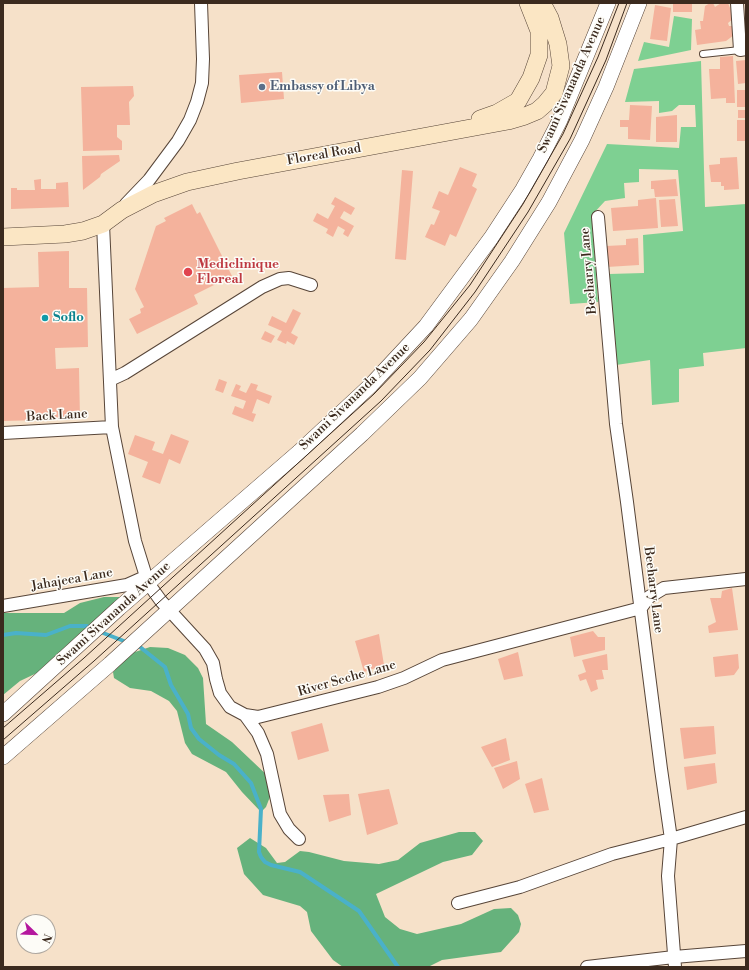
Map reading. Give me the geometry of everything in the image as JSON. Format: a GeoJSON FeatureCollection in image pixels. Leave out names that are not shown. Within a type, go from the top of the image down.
{"type":"FeatureCollection","features":[{"type":"Feature","properties":{"kind":"main road"},"geometry":{"type":"LineString","coordinates":[[434,134],[497,113],[518,101],[530,78],[539,55],[538,31],[528,3]]}},
{"type":"Feature","properties":{"kind":"main road","name":"Floreal Road"},"geometry":{"type":"LineString","coordinates":[[3,237],[65,234],[83,231],[103,224],[122,210],[153,194],[187,182],[238,171],[508,121],[537,111],[546,104],[554,93],[561,66],[558,44],[550,18],[542,3]]}},
{"type":"Feature","properties":{"kind":"street"},"geometry":{"type":"LineString","coordinates":[[122,210],[149,180],[178,141],[190,120],[202,83],[203,59],[201,3]]}},
{"type":"Feature","properties":{"kind":"street","name":"Swami Sivananda Avenue"},"geometry":{"type":"LineString","coordinates":[[3,714],[119,608],[146,580],[315,436],[371,385],[426,326],[491,238],[523,189],[540,159],[560,120],[608,3]]}},
{"type":"Feature","properties":{"kind":"street"},"geometry":{"type":"LineString","coordinates":[[3,757],[110,664],[362,434],[420,378],[471,319],[512,260],[549,202],[582,140],[606,87],[639,3]]}},
{"type":"Feature","properties":{"kind":"street"},"geometry":{"type":"LineString","coordinates":[[737,3],[743,49]]}},
{"type":"Feature","properties":{"kind":"street","name":"Beeharry Lane"},"geometry":{"type":"LineString","coordinates":[[598,217],[616,424],[671,839],[668,876],[675,962]]}},
{"type":"Feature","properties":{"kind":"street","name":"River Seche Lane"},"geometry":{"type":"LineString","coordinates":[[103,224],[112,427],[135,541],[146,580],[154,594],[205,648],[213,663],[220,693],[230,708],[245,715],[258,717],[378,688],[404,678],[442,660],[641,608]]}},
{"type":"Feature","properties":{"kind":"street"},"geometry":{"type":"LineString","coordinates":[[110,380],[125,373],[262,287],[280,279],[289,278],[311,285]]}},
{"type":"Feature","properties":{"kind":"street","name":"Back Lane"},"geometry":{"type":"LineString","coordinates":[[3,433],[112,427]]}},
{"type":"Feature","properties":{"kind":"street"},"geometry":{"type":"LineString","coordinates":[[641,608],[650,596],[664,588],[746,579]]}},
{"type":"Feature","properties":{"kind":"street","name":"Jahajeea Lane"},"geometry":{"type":"LineString","coordinates":[[3,606],[127,585],[146,580]]}},
{"type":"Feature","properties":{"kind":"street"},"geometry":{"type":"LineString","coordinates":[[245,715],[258,733],[268,754],[280,814],[289,829],[299,839]]}},
{"type":"Feature","properties":{"kind":"street"},"geometry":{"type":"LineString","coordinates":[[458,903],[520,887],[612,854],[671,839],[690,832],[746,817]]}},
{"type":"Feature","properties":{"kind":"street"},"geometry":{"type":"LineString","coordinates":[[587,967],[675,962],[746,951]]}},
{"type":"Feature","properties":{"kind":"lane"},"geometry":{"type":"LineString","coordinates":[[703,54],[743,49]]}},
{"type":"Feature","properties":{"kind":"green space"},"geometry":{"type":"Polygon","coordinates":[[[674,16],[692,19],[691,50],[638,61],[644,42],[669,47],[674,16]]]}},
{"type":"Feature","properties":{"kind":"green space"},"geometry":{"type":"Polygon","coordinates":[[[701,61],[705,207],[746,204],[746,348],[703,353],[704,366],[679,369],[679,402],[652,405],[650,360],[616,365],[609,274],[644,273],[643,235],[683,231],[678,170],[639,169],[639,182],[624,183],[625,198],[605,201],[592,215],[598,302],[570,304],[564,233],[607,144],[679,148],[681,127],[696,127],[695,105],[679,105],[672,111],[659,113],[659,101],[625,102],[634,69],[701,61]]]}},
{"type":"Feature","properties":{"kind":"green space"},"geometry":{"type":"Polygon","coordinates":[[[104,597],[121,597],[39,672],[20,681],[3,695],[3,613],[64,613],[80,603],[104,597]]]}},
{"type":"Feature","properties":{"kind":"green space"},"geometry":{"type":"Polygon","coordinates":[[[150,647],[168,648],[185,655],[198,668],[203,678],[206,724],[232,742],[270,778],[273,789],[266,807],[261,812],[226,772],[192,754],[185,743],[177,711],[169,701],[151,691],[130,688],[114,678],[113,672],[132,653],[150,647]]]}},
{"type":"Feature","properties":{"kind":"green space"},"geometry":{"type":"Polygon","coordinates":[[[459,832],[475,832],[483,841],[472,855],[443,862],[376,894],[385,917],[400,929],[417,934],[461,924],[494,909],[511,908],[518,915],[521,924],[519,932],[501,952],[442,960],[428,967],[343,967],[333,960],[311,931],[307,912],[300,906],[263,895],[244,874],[237,848],[250,838],[266,848],[277,863],[285,862],[300,851],[344,861],[379,864],[398,860],[420,843],[459,832]]]}},
{"type":"Feature","properties":{"kind":"building"},"geometry":{"type":"Polygon","coordinates":[[[673,3],[692,3],[692,12],[673,12],[673,3]]]}},
{"type":"Feature","properties":{"kind":"building"},"geometry":{"type":"Polygon","coordinates":[[[713,3],[715,7],[721,3],[728,3],[734,18],[728,23],[729,26],[733,26],[734,35],[726,41],[697,45],[695,30],[701,29],[700,21],[703,21],[705,6],[713,3]]]}},
{"type":"Feature","properties":{"kind":"building"},"geometry":{"type":"Polygon","coordinates":[[[655,5],[671,8],[667,41],[650,39],[655,5]]]}},
{"type":"Feature","properties":{"kind":"building"},"geometry":{"type":"Polygon","coordinates":[[[733,56],[735,103],[726,103],[726,98],[711,99],[709,69],[720,69],[720,57],[733,56]]]}},
{"type":"Feature","properties":{"kind":"building"},"geometry":{"type":"Polygon","coordinates":[[[746,60],[746,83],[738,84],[736,61],[746,60]]]}},
{"type":"Feature","properties":{"kind":"building","name":"Embassy of Libya"},"geometry":{"type":"Polygon","coordinates":[[[282,72],[284,99],[241,103],[239,75],[282,72]]]}},
{"type":"Feature","properties":{"kind":"building"},"geometry":{"type":"Polygon","coordinates":[[[133,86],[134,96],[129,102],[130,125],[117,125],[117,137],[122,141],[122,150],[83,151],[81,87],[133,86]]]}},
{"type":"Feature","properties":{"kind":"building"},"geometry":{"type":"Polygon","coordinates":[[[737,90],[746,90],[746,107],[737,107],[737,90]]]}},
{"type":"Feature","properties":{"kind":"building"},"geometry":{"type":"Polygon","coordinates":[[[630,105],[652,106],[650,140],[628,139],[628,127],[620,127],[620,120],[629,120],[630,105]]]}},
{"type":"Feature","properties":{"kind":"building"},"geometry":{"type":"Polygon","coordinates":[[[738,110],[746,110],[746,118],[738,118],[738,110]]]}},
{"type":"Feature","properties":{"kind":"building"},"geometry":{"type":"Polygon","coordinates":[[[677,115],[677,142],[656,142],[656,117],[677,115]]]}},
{"type":"Feature","properties":{"kind":"building"},"geometry":{"type":"Polygon","coordinates":[[[737,120],[746,120],[746,141],[737,141],[737,120]]]}},
{"type":"Feature","properties":{"kind":"building"},"geometry":{"type":"Polygon","coordinates":[[[119,155],[120,161],[101,174],[100,177],[83,190],[82,156],[119,155]]]}},
{"type":"Feature","properties":{"kind":"building"},"geometry":{"type":"Polygon","coordinates":[[[737,157],[739,189],[724,190],[724,186],[721,186],[721,182],[711,182],[709,165],[720,164],[720,158],[737,157]]]}},
{"type":"Feature","properties":{"kind":"building"},"geometry":{"type":"Polygon","coordinates":[[[460,167],[477,174],[472,186],[477,189],[456,237],[450,234],[445,246],[425,237],[431,224],[434,225],[440,211],[432,208],[439,191],[448,195],[460,167]]]}},
{"type":"Feature","properties":{"kind":"building"},"geometry":{"type":"Polygon","coordinates":[[[402,170],[413,171],[406,260],[395,259],[402,170]]]}},
{"type":"Feature","properties":{"kind":"building"},"geometry":{"type":"Polygon","coordinates":[[[41,179],[41,189],[56,189],[56,183],[68,182],[69,207],[11,209],[11,188],[17,188],[17,190],[35,190],[34,180],[41,179]]]}},
{"type":"Feature","properties":{"kind":"building"},"geometry":{"type":"Polygon","coordinates":[[[676,179],[678,196],[655,197],[654,189],[651,189],[651,181],[676,179]]]}},
{"type":"Feature","properties":{"kind":"building"},"geometry":{"type":"Polygon","coordinates":[[[335,197],[355,208],[351,215],[344,211],[340,218],[354,226],[348,237],[343,234],[345,230],[338,226],[333,237],[326,233],[328,229],[313,221],[317,213],[328,219],[335,206],[331,204],[335,197]]]}},
{"type":"Feature","properties":{"kind":"building"},"geometry":{"type":"Polygon","coordinates":[[[656,198],[658,228],[613,231],[611,208],[638,206],[638,200],[656,198]]]}},
{"type":"Feature","properties":{"kind":"building"},"geometry":{"type":"Polygon","coordinates":[[[675,199],[678,226],[661,227],[659,200],[675,199]]]}},
{"type":"Feature","properties":{"kind":"building"},"geometry":{"type":"Polygon","coordinates":[[[192,204],[197,214],[200,212],[232,276],[194,295],[198,304],[137,334],[129,319],[141,313],[140,309],[144,307],[135,289],[156,226],[166,221],[164,218],[192,204]]]}},
{"type":"Feature","properties":{"kind":"building"},"geometry":{"type":"Polygon","coordinates":[[[638,238],[639,265],[607,267],[606,246],[626,245],[626,239],[638,238]]]}},
{"type":"Feature","properties":{"kind":"building","name":"Soflo"},"geometry":{"type":"Polygon","coordinates":[[[69,251],[69,288],[87,288],[88,347],[55,348],[56,369],[79,368],[80,419],[3,421],[3,288],[39,287],[38,252],[69,251]]]}},
{"type":"Feature","properties":{"kind":"building"},"geometry":{"type":"Polygon","coordinates":[[[293,309],[301,313],[291,333],[298,337],[294,345],[287,341],[286,344],[277,340],[282,331],[268,325],[272,316],[286,323],[293,309]]]}},
{"type":"Feature","properties":{"kind":"building"},"geometry":{"type":"Polygon","coordinates":[[[265,331],[275,336],[271,343],[261,339],[265,331]]]}},
{"type":"Feature","properties":{"kind":"building"},"geometry":{"type":"Polygon","coordinates":[[[219,379],[227,382],[223,393],[215,390],[219,379]]]}},
{"type":"Feature","properties":{"kind":"building"},"geometry":{"type":"Polygon","coordinates":[[[251,383],[258,385],[256,390],[272,396],[269,404],[257,399],[252,413],[256,414],[253,422],[232,414],[235,406],[243,409],[246,401],[231,396],[236,384],[241,386],[239,390],[246,393],[251,383]]]}},
{"type":"Feature","properties":{"kind":"building"},"geometry":{"type":"Polygon","coordinates":[[[171,434],[189,441],[180,464],[169,459],[160,484],[142,477],[148,462],[128,454],[135,435],[155,442],[152,450],[163,454],[171,434]]]}},
{"type":"Feature","properties":{"kind":"building"},"geometry":{"type":"Polygon","coordinates":[[[732,588],[738,630],[709,633],[708,626],[716,622],[710,598],[721,598],[722,591],[732,588]]]}},
{"type":"Feature","properties":{"kind":"building"},"geometry":{"type":"Polygon","coordinates":[[[593,631],[598,637],[605,637],[605,650],[574,657],[570,637],[593,631]]]}},
{"type":"Feature","properties":{"kind":"building"},"geometry":{"type":"Polygon","coordinates":[[[379,634],[384,665],[364,672],[355,641],[379,634]]]}},
{"type":"Feature","properties":{"kind":"building"},"geometry":{"type":"Polygon","coordinates":[[[518,652],[523,676],[504,680],[498,659],[518,652]]]}},
{"type":"Feature","properties":{"kind":"building"},"geometry":{"type":"Polygon","coordinates":[[[607,654],[608,670],[602,670],[604,679],[596,680],[598,689],[591,692],[586,679],[580,681],[578,675],[586,672],[582,660],[607,654]]]}},
{"type":"Feature","properties":{"kind":"building"},"geometry":{"type":"Polygon","coordinates":[[[738,654],[739,668],[734,675],[715,677],[713,657],[738,654]]]}},
{"type":"Feature","properties":{"kind":"building"},"geometry":{"type":"Polygon","coordinates":[[[322,723],[329,751],[298,760],[291,732],[322,723]]]}},
{"type":"Feature","properties":{"kind":"building"},"geometry":{"type":"Polygon","coordinates":[[[714,726],[716,754],[684,759],[680,728],[714,726]]]}},
{"type":"Feature","properties":{"kind":"building"},"geometry":{"type":"Polygon","coordinates":[[[506,738],[510,760],[492,767],[481,747],[506,738]]]}},
{"type":"Feature","properties":{"kind":"building"},"geometry":{"type":"Polygon","coordinates":[[[517,761],[520,779],[503,789],[494,768],[517,761]]]}},
{"type":"Feature","properties":{"kind":"building"},"geometry":{"type":"Polygon","coordinates":[[[715,763],[717,783],[687,790],[684,767],[715,763]]]}},
{"type":"Feature","properties":{"kind":"building"},"geometry":{"type":"Polygon","coordinates":[[[542,778],[549,810],[534,813],[525,784],[542,778]]]}},
{"type":"Feature","properties":{"kind":"building"},"geometry":{"type":"Polygon","coordinates":[[[389,789],[398,824],[367,835],[358,794],[389,789]]]}},
{"type":"Feature","properties":{"kind":"building"},"geometry":{"type":"Polygon","coordinates":[[[349,794],[351,815],[329,822],[323,795],[349,794]]]}},
{"type":"Feature","properties":{"kind":"waterway"},"geometry":{"type":"LineString","coordinates":[[3,635],[16,633],[46,635],[70,626],[87,626],[92,628]]}},
{"type":"Feature","properties":{"kind":"waterway"},"geometry":{"type":"LineString","coordinates":[[98,631],[129,643]]}},
{"type":"Feature","properties":{"kind":"waterway"},"geometry":{"type":"LineString","coordinates":[[135,645],[140,647],[165,667],[171,685],[188,714],[191,728],[199,739],[219,755],[234,764],[251,783],[261,809],[259,852],[265,862],[271,865],[300,872],[359,911],[398,967]]}},
{"type":"Feature","properties":{"kind":"tram line"},"geometry":{"type":"LineString","coordinates":[[3,728],[84,658],[374,394],[424,342],[470,285],[523,204],[563,134],[598,57],[619,3]]}},
{"type":"Feature","properties":{"kind":"tram line"},"geometry":{"type":"LineString","coordinates":[[3,740],[94,661],[381,401],[430,350],[475,292],[528,212],[570,139],[606,60],[627,3]]}},
{"type":"Feature","properties":{"kind":"place","name":"Embassy of Libya"},"geometry":{"type":"Point","coordinates":[262,87]}},
{"type":"Feature","properties":{"kind":"place","name":"Mediclinique Floreal"},"geometry":{"type":"Point","coordinates":[188,272]}},
{"type":"Feature","properties":{"kind":"place","name":"Soflo"},"geometry":{"type":"Point","coordinates":[45,318]}}]}
